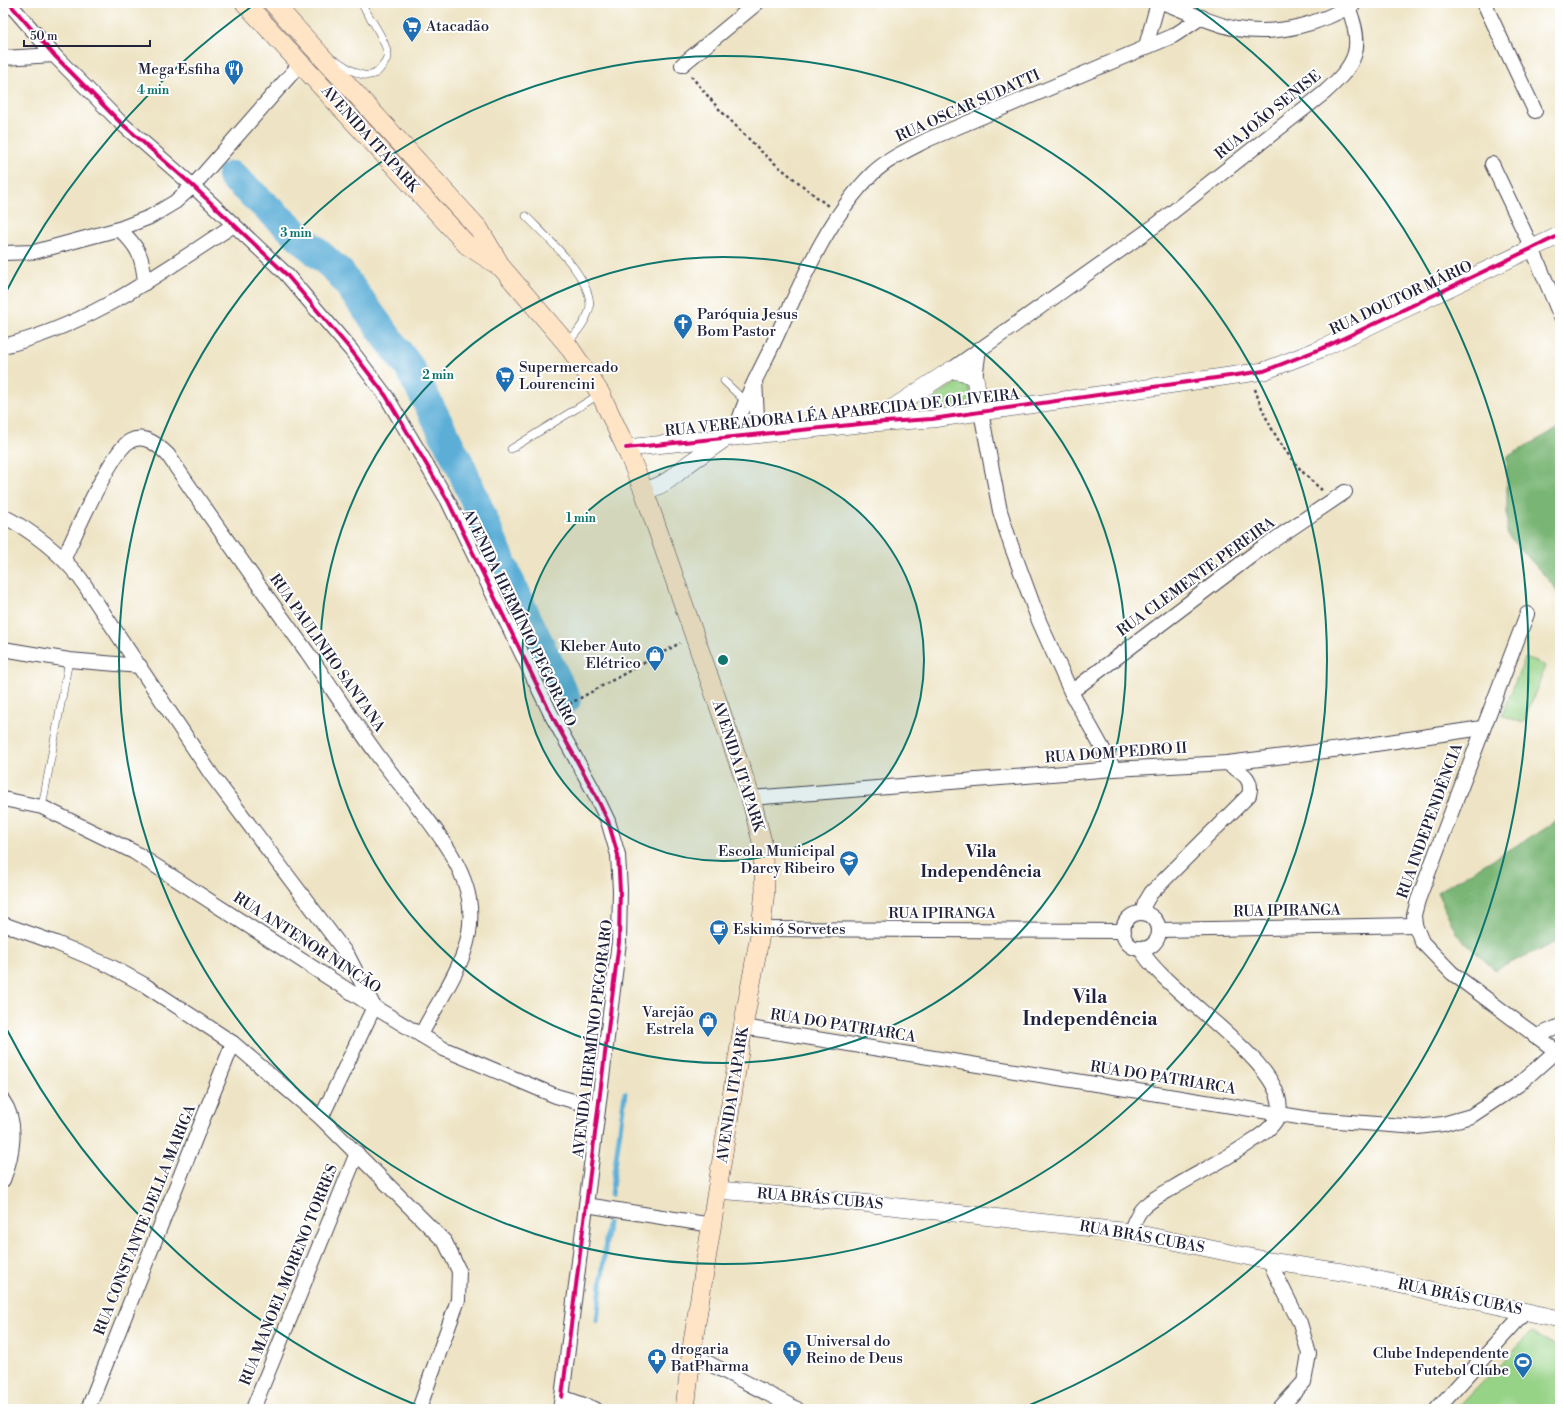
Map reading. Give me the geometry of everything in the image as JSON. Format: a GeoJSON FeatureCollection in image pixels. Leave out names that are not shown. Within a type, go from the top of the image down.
{"type":"FeatureCollection","features":[{"type":"Feature","properties":{"kind":"main road","name":"AVENIDA ITAPARK"},"geometry":{"type":"LineString","coordinates":[[245,3],[467,245],[502,268]]}},
{"type":"Feature","properties":{"kind":"main road","name":"AVENIDA ITAPARK"},"geometry":{"type":"LineString","coordinates":[[274,3],[479,229],[502,268],[567,344],[600,393],[644,491],[751,798],[762,842],[765,866],[765,890],[761,929],[743,1027],[719,1190],[691,1354],[685,1409]]}},
{"type":"Feature","properties":{"kind":"street","name":"AVENIDA HERMÍNIO PEGORARO"},"geometry":{"type":"LineString","coordinates":[[9,3],[54,56],[120,122],[193,186],[286,274],[351,350],[386,396],[448,501],[551,714],[592,788],[608,821],[618,855],[620,890],[619,942],[561,1403]]}},
{"type":"Feature","properties":{"kind":"street"},"geometry":{"type":"LineString","coordinates":[[682,65],[757,3]]}},
{"type":"Feature","properties":{"kind":"street"},"geometry":{"type":"LineString","coordinates":[[1146,46],[1158,3]]}},
{"type":"Feature","properties":{"kind":"street"},"geometry":{"type":"LineString","coordinates":[[1164,3],[1202,18],[1236,29],[1263,31],[1292,28],[1314,22],[1352,5]]}},
{"type":"Feature","properties":{"kind":"street"},"geometry":{"type":"LineString","coordinates":[[1484,3],[1535,112]]}},
{"type":"Feature","properties":{"kind":"street","name":"RUA JOÃO SENISE"},"geometry":{"type":"LineString","coordinates":[[951,370],[1156,225],[1324,93],[1343,75],[1354,59],[1357,43],[1356,26],[1352,5]]}},
{"type":"Feature","properties":{"kind":"street","name":"RUA OSCAR SUDATTI"},"geometry":{"type":"LineString","coordinates":[[730,438],[741,409],[809,268],[839,214],[872,174],[901,154],[936,136],[1146,46],[1173,36],[1202,18]]}},
{"type":"Feature","properties":{"kind":"street"},"geometry":{"type":"LineString","coordinates":[[3,58],[54,56]]}},
{"type":"Feature","properties":{"kind":"street"},"geometry":{"type":"LineString","coordinates":[[3,253],[34,252],[119,229],[150,217],[175,202],[193,186],[301,63]]}},
{"type":"Feature","properties":{"kind":"street"},"geometry":{"type":"LineString","coordinates":[[1492,164],[1532,248],[1560,315]]}},
{"type":"Feature","properties":{"kind":"street"},"geometry":{"type":"LineString","coordinates":[[3,346],[78,321],[145,283],[234,225]]}},
{"type":"Feature","properties":{"kind":"street"},"geometry":{"type":"LineString","coordinates":[[119,229],[136,247],[141,257],[145,283]]}},
{"type":"Feature","properties":{"kind":"street","name":"RUA DOUTOR MÁRIO"},"geometry":{"type":"LineString","coordinates":[[1250,373],[1279,366],[1323,348],[1560,235]]}},
{"type":"Feature","properties":{"kind":"street"},"geometry":{"type":"LineString","coordinates":[[979,349],[975,378],[1000,511],[1039,621],[1071,692],[1114,769]]}},
{"type":"Feature","properties":{"kind":"street"},"geometry":{"type":"LineString","coordinates":[[870,423],[951,370],[964,372],[975,378]]}},
{"type":"Feature","properties":{"kind":"street","name":"RUA VEREADORA LÉA APARECIDA DE OLIVEIRA"},"geometry":{"type":"LineString","coordinates":[[626,448],[870,423],[932,419],[1250,373]]}},
{"type":"Feature","properties":{"kind":"street","name":"RUA OSCAR SUDATTI"},"geometry":{"type":"LineString","coordinates":[[756,380],[758,434]]}},
{"type":"Feature","properties":{"kind":"street"},"geometry":{"type":"LineString","coordinates":[[921,389],[918,401],[919,407],[922,413],[932,419]]}},
{"type":"Feature","properties":{"kind":"street","name":"RUA VEREADORA LÉA APARECIDA DE OLIVEIRA"},"geometry":{"type":"LineString","coordinates":[[644,491],[660,486],[669,481],[687,465],[730,438]]}},
{"type":"Feature","properties":{"kind":"street","name":"RUA PAULINHO SANTANA"},"geometry":{"type":"LineString","coordinates":[[64,558],[99,486],[124,446],[131,440],[138,439],[147,440],[158,445],[168,455],[379,757],[443,841],[461,871],[469,898],[471,917],[470,939],[454,976],[421,1035]]}},
{"type":"Feature","properties":{"kind":"street","name":"RUA CLEMENTE PEREIRA"},"geometry":{"type":"LineString","coordinates":[[1071,692],[1259,550],[1339,496]]}},
{"type":"Feature","properties":{"kind":"street"},"geometry":{"type":"LineString","coordinates":[[3,516],[24,527],[64,558],[80,578],[211,774],[348,956],[374,1007],[321,1118]]}},
{"type":"Feature","properties":{"kind":"street","name":"RUA INDEPENDÊNCIA"},"geometry":{"type":"LineString","coordinates":[[1415,925],[1418,900],[1482,728],[1527,614]]}},
{"type":"Feature","properties":{"kind":"street"},"geometry":{"type":"LineString","coordinates":[[3,649],[70,660],[140,666]]}},
{"type":"Feature","properties":{"kind":"street","name":"RUA DOM PEDRO II"},"geometry":{"type":"LineString","coordinates":[[751,798],[1114,769],[1227,763],[1349,748],[1482,728]]}},
{"type":"Feature","properties":{"kind":"street"},"geometry":{"type":"LineString","coordinates":[[1142,913],[1145,903],[1152,893],[1249,795],[1251,786],[1247,776],[1227,763]]}},
{"type":"Feature","properties":{"kind":"street","name":"RUA ANTENOR NINCÃO"},"geometry":{"type":"LineString","coordinates":[[3,799],[42,807],[134,852],[374,1007],[444,1049],[556,1096],[598,1108]]}},
{"type":"Feature","properties":{"kind":"street"},"geometry":{"type":"LineString","coordinates":[[1130,1232],[1141,1210],[1156,1198],[1245,1146],[1262,1134],[1274,1123],[1279,1114],[1280,1100],[1277,1090],[1260,1068],[1214,1022],[1152,967],[1140,948],[1129,943],[1124,931],[1128,920],[1134,914],[1142,913],[1152,916],[1156,920],[1159,930],[1154,944],[1140,948]]}},
{"type":"Feature","properties":{"kind":"street"},"geometry":{"type":"LineString","coordinates":[[3,924],[56,943],[110,966],[143,984],[233,1043],[321,1118],[440,1236],[455,1259],[460,1270],[458,1300],[419,1409]]}},
{"type":"Feature","properties":{"kind":"street"},"geometry":{"type":"LineString","coordinates":[[1415,925],[1422,942],[1452,973],[1558,1052]]}},
{"type":"Feature","properties":{"kind":"street","name":"RUA IPIRANGA"},"geometry":{"type":"LineString","coordinates":[[1159,930],[1415,925]]}},
{"type":"Feature","properties":{"kind":"street","name":"RUA IPIRANGA"},"geometry":{"type":"LineString","coordinates":[[761,929],[1124,931]]}},
{"type":"Feature","properties":{"kind":"street"},"geometry":{"type":"LineString","coordinates":[[1536,1037],[1560,1026]]}},
{"type":"Feature","properties":{"kind":"street","name":"RUA DO PATRIARCA"},"geometry":{"type":"LineString","coordinates":[[743,1027],[1279,1114],[1356,1124],[1417,1127],[1443,1124],[1471,1116],[1518,1085],[1558,1052]]}},
{"type":"Feature","properties":{"kind":"street","name":"RUA CONSTANTE DELLA MARIGA"},"geometry":{"type":"LineString","coordinates":[[88,1409],[233,1043]]}},
{"type":"Feature","properties":{"kind":"street"},"geometry":{"type":"LineString","coordinates":[[3,1101],[10,1119],[12,1139],[10,1161],[3,1180]]}},
{"type":"Feature","properties":{"kind":"street","name":"RUA MANOEL MORENO TORRES"},"geometry":{"type":"LineString","coordinates":[[253,1409],[357,1153]]}},
{"type":"Feature","properties":{"kind":"street","name":"RUA BRÁS CUBAS"},"geometry":{"type":"LineString","coordinates":[[719,1190],[901,1206],[1130,1232],[1269,1261],[1342,1272],[1560,1319]]}},
{"type":"Feature","properties":{"kind":"street"},"geometry":{"type":"LineString","coordinates":[[586,1205],[712,1225]]}},
{"type":"Feature","properties":{"kind":"street"},"geometry":{"type":"LineString","coordinates":[[1269,1261],[1300,1323],[1309,1354],[1304,1382],[1279,1409]]}},
{"type":"Feature","properties":{"kind":"street"},"geometry":{"type":"LineString","coordinates":[[1437,1409],[1526,1312]]}},
{"type":"Feature","properties":{"kind":"street"},"geometry":{"type":"LineString","coordinates":[[691,1354],[797,1409]]}},
{"type":"Feature","properties":{"kind":"street"},"geometry":{"type":"LineString","coordinates":[[561,1403],[595,1409]]}},
{"type":"Feature","properties":{"kind":"lane"},"geometry":{"type":"LineString","coordinates":[[321,56],[341,62],[361,75],[370,75],[378,72],[387,61],[388,52],[384,43],[361,3]]}},
{"type":"Feature","properties":{"kind":"lane"},"geometry":{"type":"LineString","coordinates":[[526,216],[573,264],[587,293],[589,310],[583,324],[567,344]]}},
{"type":"Feature","properties":{"kind":"lane"},"geometry":{"type":"LineString","coordinates":[[724,381],[745,402]]}},
{"type":"Feature","properties":{"kind":"lane"},"geometry":{"type":"LineString","coordinates":[[511,449],[600,393]]}},
{"type":"Feature","properties":{"kind":"lane"},"geometry":{"type":"LineString","coordinates":[[42,807],[70,660]]}},
{"type":"Feature","properties":{"kind":"path"},"geometry":{"type":"LineString","coordinates":[[682,65],[718,108],[768,158],[839,214]]}},
{"type":"Feature","properties":{"kind":"path"},"geometry":{"type":"LineString","coordinates":[[1250,373],[1269,424],[1284,448],[1304,472],[1339,496]]}},
{"type":"Feature","properties":{"kind":"path"},"geometry":{"type":"LineString","coordinates":[[551,714],[694,635]]}},
{"type":"Feature","properties":{"kind":"green space"},"geometry":{"type":"Polygon","coordinates":[[[966,377],[974,405],[936,409],[934,400],[936,396],[966,377]]]}},
{"type":"Feature","properties":{"kind":"green space"},"geometry":{"type":"Polygon","coordinates":[[[1560,427],[1560,599],[1554,586],[1507,534],[1507,457],[1560,427]]]}},
{"type":"Feature","properties":{"kind":"green space"},"geometry":{"type":"Polygon","coordinates":[[[1525,658],[1546,666],[1523,723],[1502,715],[1525,658]]]}},
{"type":"Feature","properties":{"kind":"green space"},"geometry":{"type":"Polygon","coordinates":[[[1560,815],[1560,940],[1495,970],[1457,935],[1437,892],[1548,827],[1560,815]]]}},
{"type":"Feature","properties":{"kind":"green space","name":"Clube Independente Futebol Clube"},"geometry":{"type":"Polygon","coordinates":[[[1531,1332],[1560,1348],[1560,1409],[1457,1409],[1531,1332]]]}},
{"type":"Feature","properties":{"kind":"waterway"},"geometry":{"type":"LineString","coordinates":[[232,176],[340,273],[409,367],[459,463],[515,594],[566,699]]}},
{"type":"Feature","properties":{"kind":"waterway"},"geometry":{"type":"LineString","coordinates":[[611,1195],[625,1093]]}},
{"type":"Feature","properties":{"kind":"waterway"},"geometry":{"type":"LineString","coordinates":[[597,1321],[608,1223]]}},
{"type":"Feature","properties":{"kind":"cycle path"},"geometry":{"type":"LineString","coordinates":[[9,3],[54,55],[120,122],[193,186],[286,274],[351,350],[386,396],[448,501],[551,714],[592,788],[608,821],[618,855],[620,890],[619,942],[562,1397]]}},
{"type":"Feature","properties":{"kind":"cycle path"},"geometry":{"type":"LineString","coordinates":[[626,448],[870,423],[932,419],[1264,371],[1323,348],[1560,235]]}},
{"type":"Feature","properties":{"kind":"place","name":"Atacadão"},"geometry":{"type":"Point","coordinates":[412,43]}},
{"type":"Feature","properties":{"kind":"place","name":"Mega Esfiha"},"geometry":{"type":"Point","coordinates":[234,86]}},
{"type":"Feature","properties":{"kind":"place","name":"Paróquia Jesus Bom Pastor"},"geometry":{"type":"Point","coordinates":[683,340]}},
{"type":"Feature","properties":{"kind":"place","name":"Supermercado Lourencini"},"geometry":{"type":"Point","coordinates":[505,393]}},
{"type":"Feature","properties":{"kind":"place","name":"Kleber Auto Elétrico"},"geometry":{"type":"Point","coordinates":[655,672]}},
{"type":"Feature","properties":{"kind":"place","name":"Escola Municipal Darcy Ribeiro"},"geometry":{"type":"Point","coordinates":[849,877]}},
{"type":"Feature","properties":{"kind":"place","name":"Eskimó Sorvetes"},"geometry":{"type":"Point","coordinates":[719,946]}},
{"type":"Feature","properties":{"kind":"place","name":"Varejão Estrela"},"geometry":{"type":"Point","coordinates":[708,1038]}},
{"type":"Feature","properties":{"kind":"place","name":"Universal do Reino de Deus"},"geometry":{"type":"Point","coordinates":[792,1367]}},
{"type":"Feature","properties":{"kind":"place","name":"drogaria BatPharma"},"geometry":{"type":"Point","coordinates":[657,1375]}},
{"type":"Feature","properties":{"kind":"place","name":"Clube Independente Futebol Clube"},"geometry":{"type":"Point","coordinates":[1523,1379]}},
{"type":"Feature","properties":{"kind":"district","name":"Vila Independência"},"geometry":{"type":"Point","coordinates":[981,862]}},
{"type":"Feature","properties":{"kind":"district","name":"Vila Independência"},"geometry":{"type":"Point","coordinates":[1090,1008]}}]}
